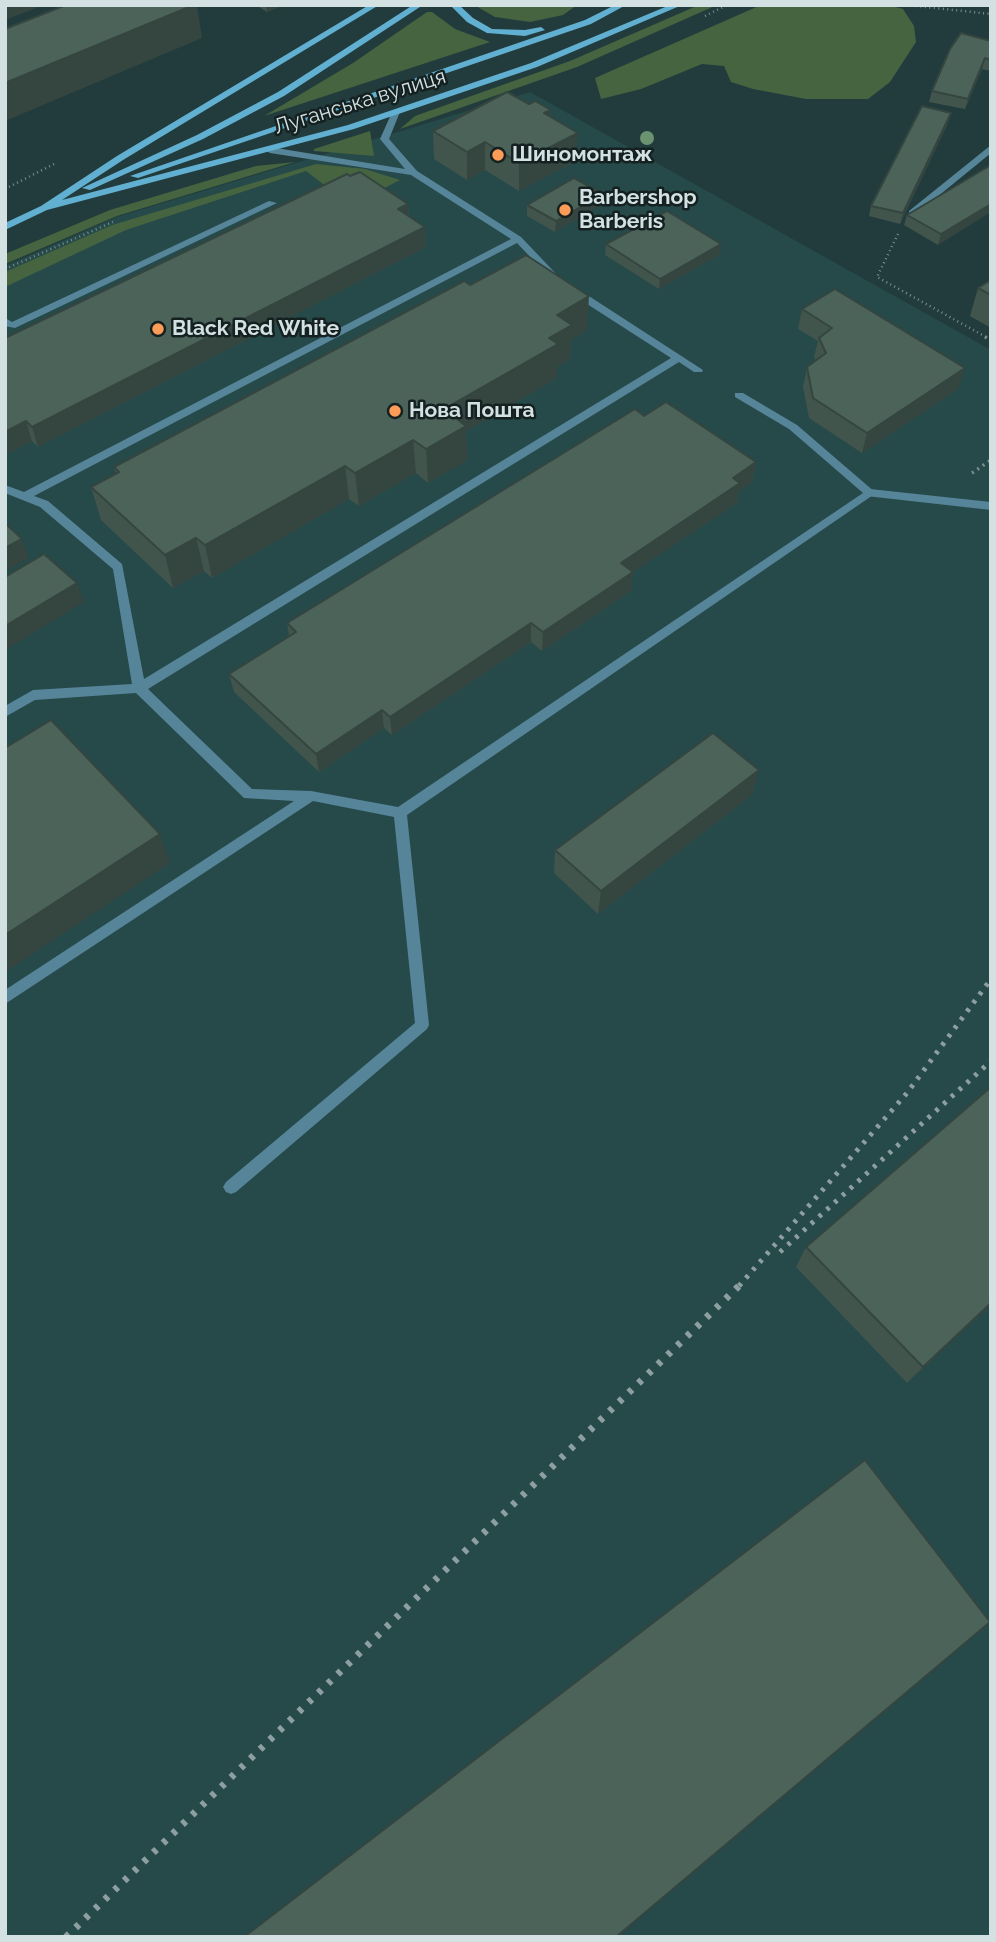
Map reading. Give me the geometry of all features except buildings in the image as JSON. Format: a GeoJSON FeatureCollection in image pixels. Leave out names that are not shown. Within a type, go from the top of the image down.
{"type":"FeatureCollection","features":[{"type":"Feature","properties":{"kind":"main road","name":"Луганська вулиця"},"geometry":{"type":"LineString","coordinates":[[5,227],[44,208],[130,152],[375,5]]}},
{"type":"Feature","properties":{"kind":"main road"},"geometry":{"type":"LineString","coordinates":[[44,208],[200,137],[281,94],[419,5]]}},
{"type":"Feature","properties":{"kind":"main road"},"geometry":{"type":"LineString","coordinates":[[454,5],[470,20],[490,30],[525,33],[588,22],[604,5]]}},
{"type":"Feature","properties":{"kind":"main road"},"geometry":{"type":"LineString","coordinates":[[44,208],[588,22],[622,5]]}},
{"type":"Feature","properties":{"kind":"main road","name":"Луганська вулиця"},"geometry":{"type":"LineString","coordinates":[[44,208],[270,150],[396,112],[534,65],[678,5]]}},
{"type":"Feature","properties":{"kind":"street"},"geometry":{"type":"LineString","coordinates":[[396,112],[384,139],[414,173],[518,239],[555,279],[698,370]]}},
{"type":"Feature","properties":{"kind":"street"},"geometry":{"type":"LineString","coordinates":[[912,213],[991,148]]}},
{"type":"Feature","properties":{"kind":"street"},"geometry":{"type":"LineString","coordinates":[[270,150],[414,173]]}},
{"type":"Feature","properties":{"kind":"street"},"geometry":{"type":"LineString","coordinates":[[5,321],[11,326],[272,204]]}},
{"type":"Feature","properties":{"kind":"street"},"geometry":{"type":"LineString","coordinates":[[25,496],[518,239]]}},
{"type":"Feature","properties":{"kind":"street"},"geometry":{"type":"LineString","coordinates":[[5,712],[33,695],[139,688],[678,358]]}},
{"type":"Feature","properties":{"kind":"street"},"geometry":{"type":"LineString","coordinates":[[739,395],[793,427],[870,493],[991,506]]}},
{"type":"Feature","properties":{"kind":"street"},"geometry":{"type":"LineString","coordinates":[[5,489],[44,504],[118,567],[139,688],[249,794],[311,796],[400,813],[870,493]]}},
{"type":"Feature","properties":{"kind":"street"},"geometry":{"type":"LineString","coordinates":[[5,998],[311,796]]}},
{"type":"Feature","properties":{"kind":"street"},"geometry":{"type":"LineString","coordinates":[[232,1187],[422,1025],[400,813]]}},
{"type":"Feature","properties":{"kind":"path"},"geometry":{"type":"LineString","coordinates":[[907,5],[991,14]]}},
{"type":"Feature","properties":{"kind":"path"},"geometry":{"type":"LineString","coordinates":[[5,189],[54,164]]}},
{"type":"Feature","properties":{"kind":"path"},"geometry":{"type":"LineString","coordinates":[[912,213],[902,225],[877,276],[991,340]]}},
{"type":"Feature","properties":{"kind":"path"},"geometry":{"type":"LineString","coordinates":[[5,269],[122,219]]}},
{"type":"Feature","properties":{"kind":"shaded area"},"geometry":{"type":"Polygon","coordinates":[[[530,92],[991,350],[991,1937],[5,1937],[5,266],[117,217],[530,92]]]}},
{"type":"Feature","properties":{"kind":"green space"},"geometry":{"type":"Polygon","coordinates":[[[474,5],[577,5],[563,15],[530,22],[495,17],[474,5]]]}},
{"type":"Feature","properties":{"kind":"green space"},"geometry":{"type":"Polygon","coordinates":[[[699,5],[717,5],[577,67],[400,129],[415,116],[570,61],[699,5]]]}},
{"type":"Feature","properties":{"kind":"green space"},"geometry":{"type":"Polygon","coordinates":[[[761,5],[888,5],[903,9],[914,26],[916,42],[890,82],[868,99],[806,99],[753,89],[731,82],[724,66],[702,64],[641,89],[601,99],[595,78],[761,5]]]}},
{"type":"Feature","properties":{"kind":"green space"},"geometry":{"type":"Polygon","coordinates":[[[427,12],[432,12],[455,29],[490,42],[264,116],[353,63],[427,12]]]}},
{"type":"Feature","properties":{"kind":"green space"},"geometry":{"type":"Polygon","coordinates":[[[370,131],[374,156],[314,151],[314,149],[370,131]]]}},
{"type":"Feature","properties":{"kind":"green space"},"geometry":{"type":"Polygon","coordinates":[[[295,162],[117,216],[5,264],[5,254],[110,210],[256,166],[295,162]]]}},
{"type":"Feature","properties":{"kind":"green space"},"geometry":{"type":"Polygon","coordinates":[[[316,164],[365,169],[400,180],[369,196],[340,197],[306,171],[126,230],[5,287],[5,272],[112,225],[316,164]]]}},
{"type":"Feature","properties":{"kind":"railway"},"geometry":{"type":"LineString","coordinates":[[739,1286],[907,1093],[991,979]]}},
{"type":"Feature","properties":{"kind":"railway"},"geometry":{"type":"LineString","coordinates":[[780,1252],[991,1061]]}},
{"type":"Feature","properties":{"kind":"railway"},"geometry":{"type":"LineString","coordinates":[[66,1937],[739,1286]]}},
{"type":"Feature","properties":{"kind":"place","name":"Шиномонтаж"},"geometry":{"type":"Point","coordinates":[498,155]}},
{"type":"Feature","properties":{"kind":"place","name":"Barbershop Barberis"},"geometry":{"type":"Point","coordinates":[565,210]}},
{"type":"Feature","properties":{"kind":"place","name":"Black Red White"},"geometry":{"type":"Point","coordinates":[158,329]}},
{"type":"Feature","properties":{"kind":"place","name":"Нова Пошта"},"geometry":{"type":"Point","coordinates":[395,411]}}]}
